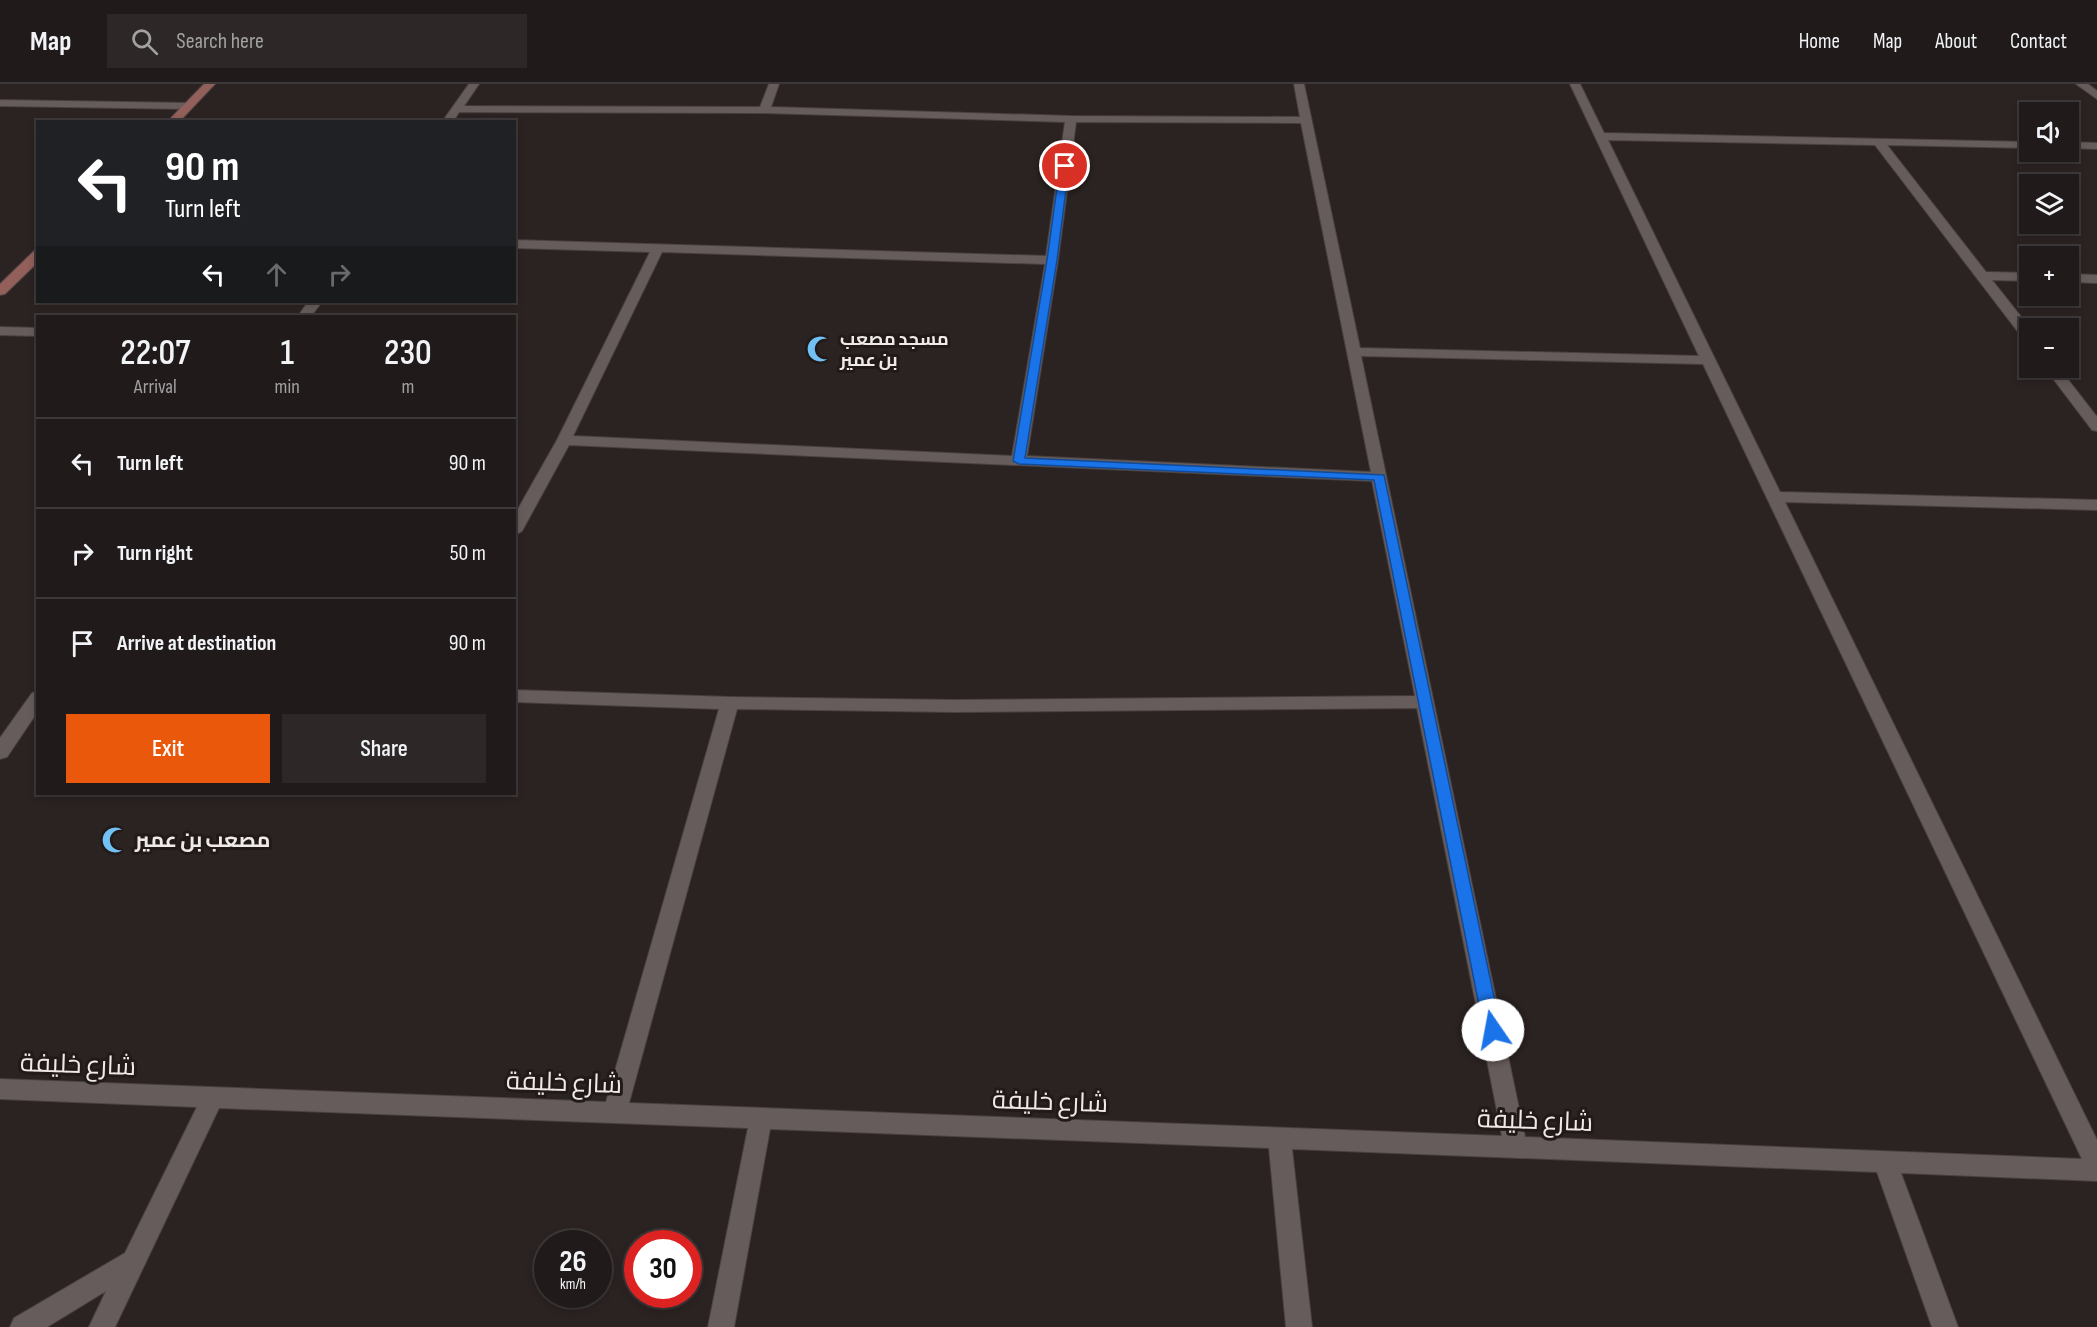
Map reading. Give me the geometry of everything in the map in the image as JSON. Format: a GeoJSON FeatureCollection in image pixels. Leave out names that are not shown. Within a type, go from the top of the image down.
{"type":"FeatureCollection","features":[{"type":"Feature","properties":{"kind":"street"},"geometry":{"type":"LineString","coordinates":[[174,120],[210,84]]}},
{"type":"Feature","properties":{"kind":"street"},"geometry":{"type":"LineString","coordinates":[[448,120],[474,84]]}},
{"type":"Feature","properties":{"kind":"street"},"geometry":{"type":"LineString","coordinates":[[764,110],[774,84]]}},
{"type":"Feature","properties":{"kind":"street"},"geometry":{"type":"LineString","coordinates":[[1299,84],[1516,1148]]}},
{"type":"Feature","properties":{"kind":"street"},"geometry":{"type":"LineString","coordinates":[[1575,84],[2097,1167]]}},
{"type":"Feature","properties":{"kind":"street"},"geometry":{"type":"LineString","coordinates":[[2081,84],[2097,96]]}},
{"type":"Feature","properties":{"kind":"street"},"geometry":{"type":"LineString","coordinates":[[0,103],[188,106]]}},
{"type":"Feature","properties":{"kind":"street"},"geometry":{"type":"LineString","coordinates":[[456,110],[764,110],[1071,118],[1306,120]]}},
{"type":"Feature","properties":{"kind":"street"},"geometry":{"type":"LineString","coordinates":[[1019,461],[1052,260],[1071,118]]}},
{"type":"Feature","properties":{"kind":"street"},"geometry":{"type":"LineString","coordinates":[[1600,136],[2019,145]]}},
{"type":"Feature","properties":{"kind":"street"},"geometry":{"type":"LineString","coordinates":[[1878,142],[2019,324]]}},
{"type":"Feature","properties":{"kind":"street"},"geometry":{"type":"LineString","coordinates":[[2079,145],[2097,146]]}},
{"type":"Feature","properties":{"kind":"street"},"geometry":{"type":"LineString","coordinates":[[516,244],[1052,260]]}},
{"type":"Feature","properties":{"kind":"street"},"geometry":{"type":"LineString","coordinates":[[516,527],[564,440],[658,248]]}},
{"type":"Feature","properties":{"kind":"street"},"geometry":{"type":"LineString","coordinates":[[0,291],[36,256]]}},
{"type":"Feature","properties":{"kind":"street"},"geometry":{"type":"LineString","coordinates":[[1982,276],[2019,277]]}},
{"type":"Feature","properties":{"kind":"street"},"geometry":{"type":"LineString","coordinates":[[2079,278],[2097,279]]}},
{"type":"Feature","properties":{"kind":"street"},"geometry":{"type":"LineString","coordinates":[[305,315],[314,303]]}},
{"type":"Feature","properties":{"kind":"street"},"geometry":{"type":"LineString","coordinates":[[0,331],[36,332]]}},
{"type":"Feature","properties":{"kind":"street"},"geometry":{"type":"LineString","coordinates":[[1354,352],[1708,360]]}},
{"type":"Feature","properties":{"kind":"street"},"geometry":{"type":"LineString","coordinates":[[2060,378],[2097,427]]}},
{"type":"Feature","properties":{"kind":"street"},"geometry":{"type":"LineString","coordinates":[[564,440],[1379,477]]}},
{"type":"Feature","properties":{"kind":"street"},"geometry":{"type":"LineString","coordinates":[[1774,497],[2097,505]]}},
{"type":"Feature","properties":{"kind":"street"},"geometry":{"type":"LineString","coordinates":[[516,696],[730,703],[955,706],[1426,702]]}},
{"type":"Feature","properties":{"kind":"street"},"geometry":{"type":"LineString","coordinates":[[0,752],[36,700]]}},
{"type":"Feature","properties":{"kind":"street"},"geometry":{"type":"LineString","coordinates":[[615,1112],[730,703]]}},
{"type":"Feature","properties":{"kind":"street","name":"شارع خليفة"},"geometry":{"type":"LineString","coordinates":[[0,1089],[1516,1148],[2097,1167]]}},
{"type":"Feature","properties":{"kind":"street"},"geometry":{"type":"LineString","coordinates":[[102,1327],[213,1097]]}},
{"type":"Feature","properties":{"kind":"street"},"geometry":{"type":"LineString","coordinates":[[721,1327],[761,1119]]}},
{"type":"Feature","properties":{"kind":"street"},"geometry":{"type":"LineString","coordinates":[[1279,1138],[1299,1327]]}},
{"type":"Feature","properties":{"kind":"street"},"geometry":{"type":"LineString","coordinates":[[1885,1161],[1945,1327]]}},
{"type":"Feature","properties":{"kind":"street"},"geometry":{"type":"LineString","coordinates":[[23,1327],[134,1261]]}},
{"type":"Feature","properties":{"kind":"place","name":"مسجد مصعب بن عمير"},"geometry":{"type":"Point","coordinates":[820,349]}},
{"type":"Feature","properties":{"kind":"place","name":"مصعب بن عمير"},"geometry":{"type":"Point","coordinates":[115,840]}},
{"type":"Feature","properties":{"kind":"route"},"geometry":{"type":"LineString","coordinates":[[1065,166],[1019,461],[1379,477],[1493,1030]]}}]}
